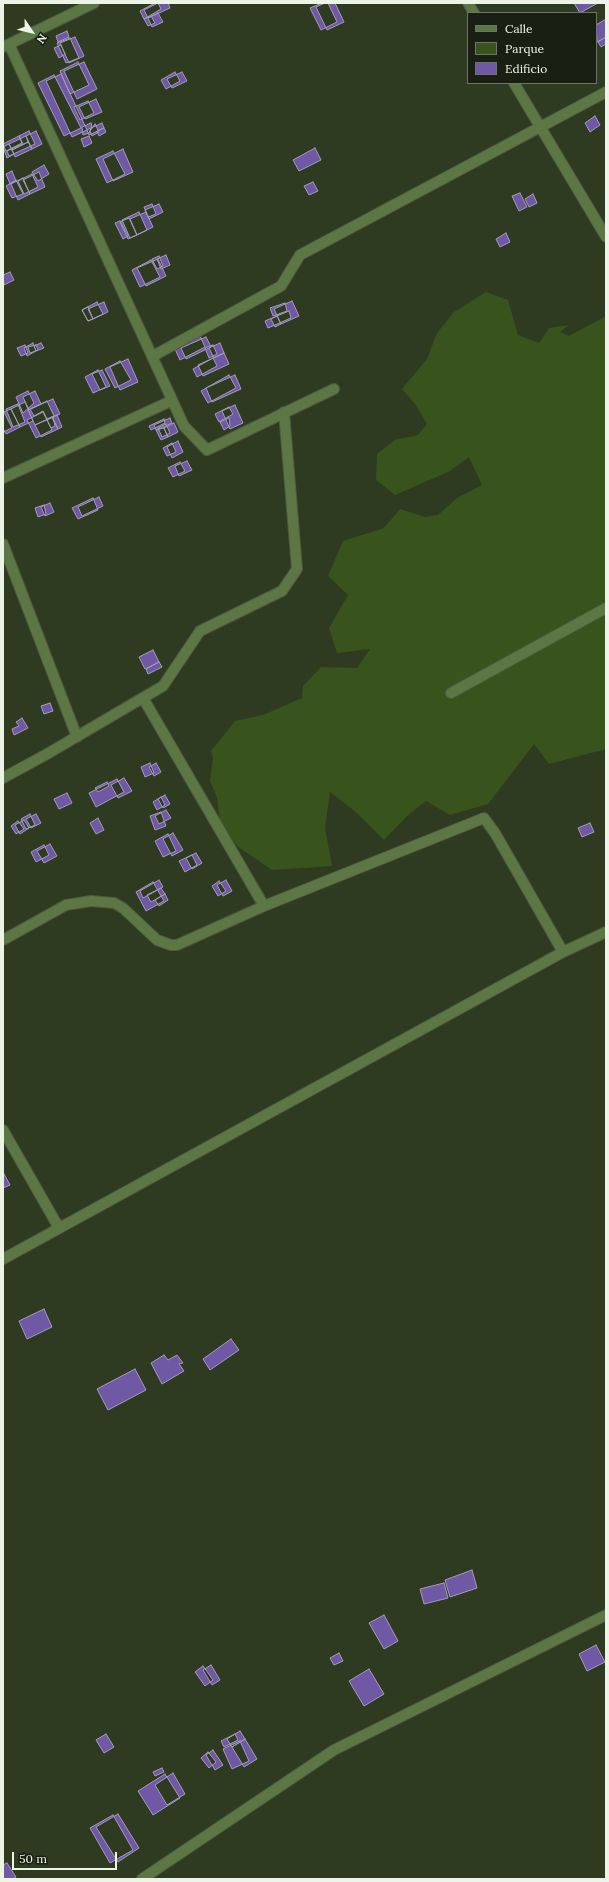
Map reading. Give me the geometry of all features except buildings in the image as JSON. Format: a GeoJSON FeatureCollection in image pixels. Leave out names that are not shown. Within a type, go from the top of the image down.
{"type":"FeatureCollection","features":[{"type":"Feature","properties":{"kind":"street"},"geometry":{"type":"LineString","coordinates":[[94,3],[6,46],[153,356],[171,401],[184,426],[207,450],[334,389]]}},
{"type":"Feature","properties":{"kind":"street"},"geometry":{"type":"LineString","coordinates":[[468,3],[473,12]]}},
{"type":"Feature","properties":{"kind":"street"},"geometry":{"type":"LineString","coordinates":[[515,84],[539,128],[606,237]]}},
{"type":"Feature","properties":{"kind":"street"},"geometry":{"type":"LineString","coordinates":[[153,356],[281,286],[300,254],[606,92]]}},
{"type":"Feature","properties":{"kind":"street"},"geometry":{"type":"LineString","coordinates":[[3,478],[171,401]]}},
{"type":"Feature","properties":{"kind":"street"},"geometry":{"type":"LineString","coordinates":[[3,778],[77,737],[163,686],[200,631],[282,591],[297,569],[284,412]]}},
{"type":"Feature","properties":{"kind":"street"},"geometry":{"type":"LineString","coordinates":[[3,544],[77,737]]}},
{"type":"Feature","properties":{"kind":"street"},"geometry":{"type":"LineString","coordinates":[[451,693],[606,608]]}},
{"type":"Feature","properties":{"kind":"street"},"geometry":{"type":"LineString","coordinates":[[143,698],[264,906]]}},
{"type":"Feature","properties":{"kind":"street"},"geometry":{"type":"LineString","coordinates":[[3,940],[66,905],[91,901],[114,903],[123,908],[157,940],[171,945],[177,945],[264,906],[484,818],[495,833],[563,952]]}},
{"type":"Feature","properties":{"kind":"street"},"geometry":{"type":"LineString","coordinates":[[3,1259],[563,952],[606,932]]}},
{"type":"Feature","properties":{"kind":"street"},"geometry":{"type":"LineString","coordinates":[[3,1130],[59,1228]]}},
{"type":"Feature","properties":{"kind":"street"},"geometry":{"type":"LineString","coordinates":[[142,1879],[334,1750],[606,1615]]}},
{"type":"Feature","properties":{"kind":"green space"},"geometry":{"type":"Polygon","coordinates":[[[486,292],[508,300],[518,335],[539,343],[549,328],[569,325],[560,332],[569,336],[606,316],[606,749],[549,764],[534,744],[488,804],[450,815],[426,801],[407,816],[384,840],[357,813],[330,792],[325,828],[332,866],[272,870],[237,846],[220,822],[217,798],[210,781],[213,758],[211,751],[235,721],[263,715],[302,698],[303,686],[321,667],[357,668],[370,649],[337,653],[329,628],[348,595],[328,576],[343,541],[384,528],[400,509],[425,517],[438,515],[457,498],[482,485],[469,457],[450,471],[395,495],[376,480],[377,454],[395,440],[418,435],[427,424],[415,404],[402,389],[427,359],[437,333],[454,312],[486,292]]]}}]}
